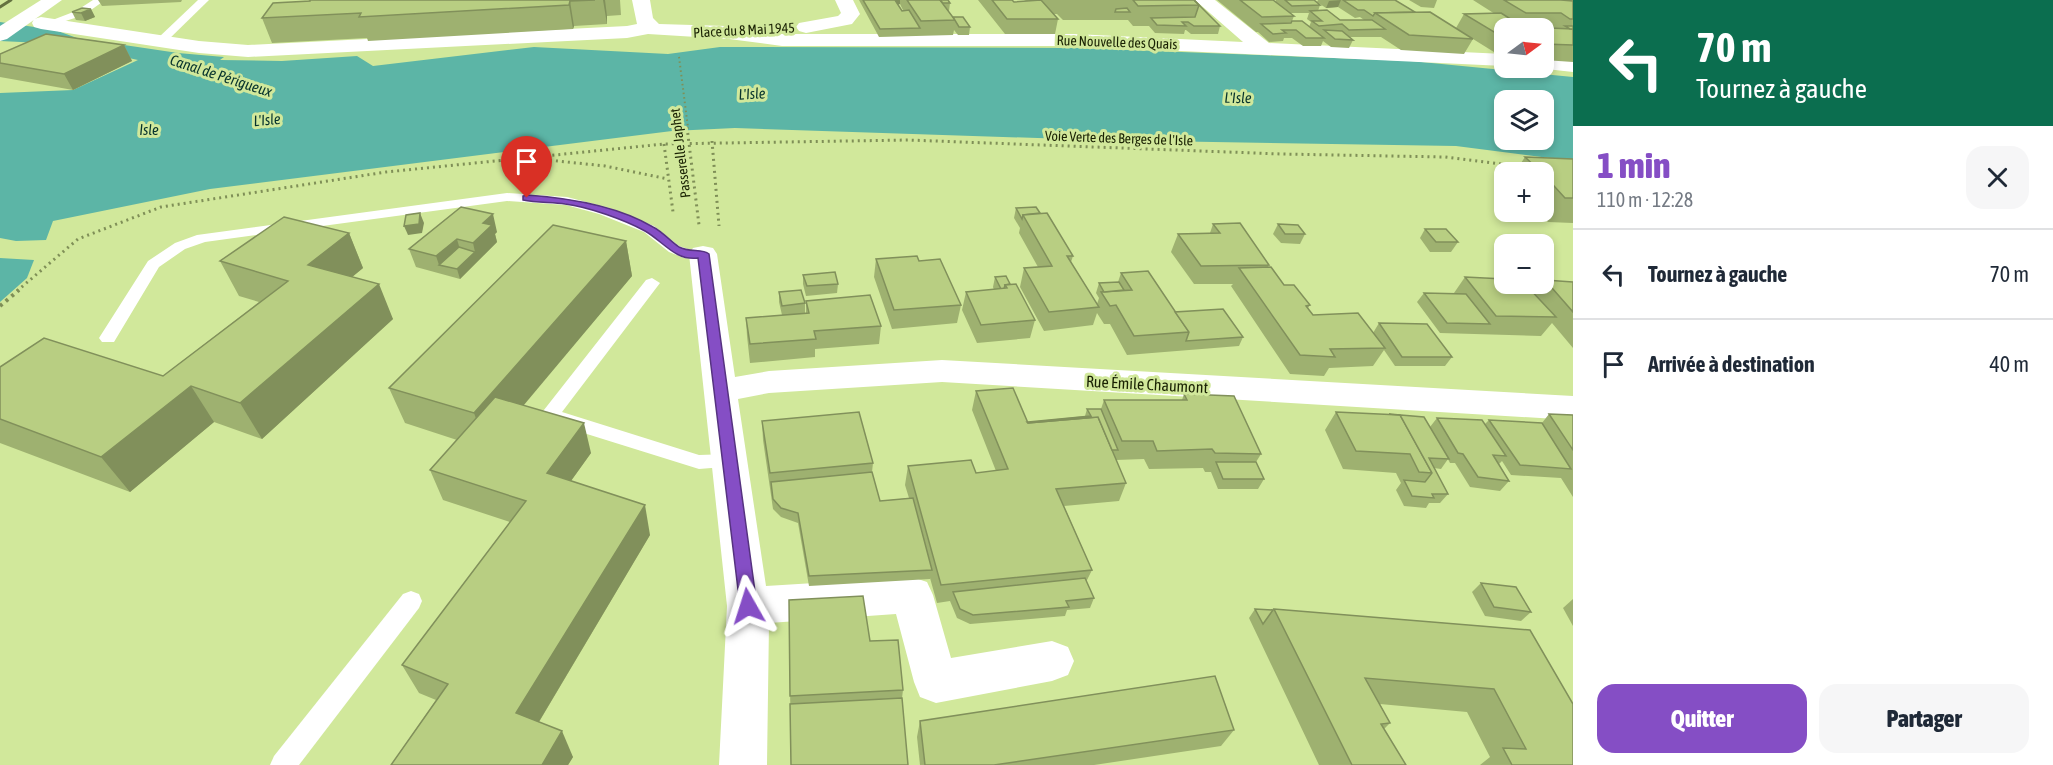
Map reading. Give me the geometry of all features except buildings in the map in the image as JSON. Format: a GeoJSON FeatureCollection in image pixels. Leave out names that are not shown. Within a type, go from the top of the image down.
{"type":"FeatureCollection","features":[{"type":"Feature","properties":{"kind":"street"},"geometry":{"type":"LineString","coordinates":[[641,0],[644,21],[649,28]]}},
{"type":"Feature","properties":{"kind":"street","name":"Place du 8 Mai 1945"},"geometry":{"type":"LineString","coordinates":[[44,23],[199,47],[268,50],[627,32],[649,28],[663,32],[729,33],[846,20],[851,14],[844,0]]}},
{"type":"Feature","properties":{"kind":"street"},"geometry":{"type":"LineString","coordinates":[[1204,0],[1264,49]]}},
{"type":"Feature","properties":{"kind":"street"},"geometry":{"type":"LineString","coordinates":[[0,35],[51,1]]}},
{"type":"Feature","properties":{"kind":"street","name":"Rue Nouvelle des Quais"},"geometry":{"type":"LineString","coordinates":[[729,33],[782,40],[1074,40],[1494,59]]}},
{"type":"Feature","properties":{"kind":"street"},"geometry":{"type":"LineString","coordinates":[[1457,41],[1494,59]]}},
{"type":"Feature","properties":{"kind":"street"},"geometry":{"type":"LineString","coordinates":[[1554,65],[1573,66]]}},
{"type":"Feature","properties":{"kind":"street"},"geometry":{"type":"LineString","coordinates":[[689,251],[722,392],[748,606],[743,765]]}},
{"type":"Feature","properties":{"kind":"street","name":"Rue Émile Chaumont"},"geometry":{"type":"LineString","coordinates":[[722,392],[769,382],[942,371],[1570,413]]}},
{"type":"Feature","properties":{"kind":"street"},"geometry":{"type":"LineString","coordinates":[[748,606],[912,595],[936,682],[1052,661]]}},
{"type":"Feature","properties":{"kind":"lane"},"geometry":{"type":"LineString","coordinates":[[44,23],[80,12],[100,0]]}},
{"type":"Feature","properties":{"kind":"lane"},"geometry":{"type":"LineString","coordinates":[[161,41],[204,0]]}},
{"type":"Feature","properties":{"kind":"lane"},"geometry":{"type":"LineString","coordinates":[[108,338],[153,264],[180,246],[201,238],[507,196],[567,201],[604,211],[649,229],[689,251]]}},
{"type":"Feature","properties":{"kind":"lane"},"geometry":{"type":"LineString","coordinates":[[652,283],[549,415],[699,462],[729,461]]}},
{"type":"Feature","properties":{"kind":"lane"},"geometry":{"type":"LineString","coordinates":[[283,765],[411,601]]}},
{"type":"Feature","properties":{"kind":"path","name":"Passerelle Japhet"},"geometry":{"type":"LineString","coordinates":[[678,50],[690,150],[689,251]]}},
{"type":"Feature","properties":{"kind":"path","name":"Voie Verte des Berges de l'Isle"},"geometry":{"type":"LineString","coordinates":[[668,179],[664,144],[712,141],[908,140],[1281,154],[1444,157],[1494,163]]}},
{"type":"Feature","properties":{"kind":"path"},"geometry":{"type":"LineString","coordinates":[[530,158],[605,166],[668,179],[673,209],[689,251],[720,246],[712,141]]}},
{"type":"Feature","properties":{"kind":"water","name":"Isle"},"geometry":{"type":"Polygon","coordinates":[[[0,22],[55,30],[77,38],[178,53],[224,57],[220,60],[282,61],[357,56],[373,66],[534,47],[668,54],[720,47],[1078,48],[1411,61],[1494,69],[1494,78],[1554,78],[1554,75],[1573,77],[1573,161],[1456,146],[1096,140],[735,128],[672,131],[210,189],[53,221],[46,240],[16,241],[0,238],[0,93],[73,90],[138,60],[63,44],[0,41],[0,22]]]}},
{"type":"Feature","properties":{"kind":"water"},"geometry":{"type":"Polygon","coordinates":[[[0,258],[34,260],[27,278],[0,302],[0,258]]]}},
{"type":"Feature","properties":{"kind":"railway"},"geometry":{"type":"LineString","coordinates":[[0,7],[11,0]]}},
{"type":"Feature","properties":{"kind":"route"},"geometry":{"type":"LineString","coordinates":[[527,198],[567,201],[604,211],[649,229],[675,249],[689,255],[703,254],[748,606]]}},
{"type":"Feature","properties":{"kind":"water label","name":"Canal de Périgueux"},"geometry":{"type":"Point","coordinates":[221,76]}},
{"type":"Feature","properties":{"kind":"water label","name":"L'Isle"},"geometry":{"type":"Point","coordinates":[752,94]}},
{"type":"Feature","properties":{"kind":"water label","name":"L'Isle"},"geometry":{"type":"Point","coordinates":[1238,98]}},
{"type":"Feature","properties":{"kind":"water label","name":"L'Isle"},"geometry":{"type":"Point","coordinates":[267,120]}}]}
